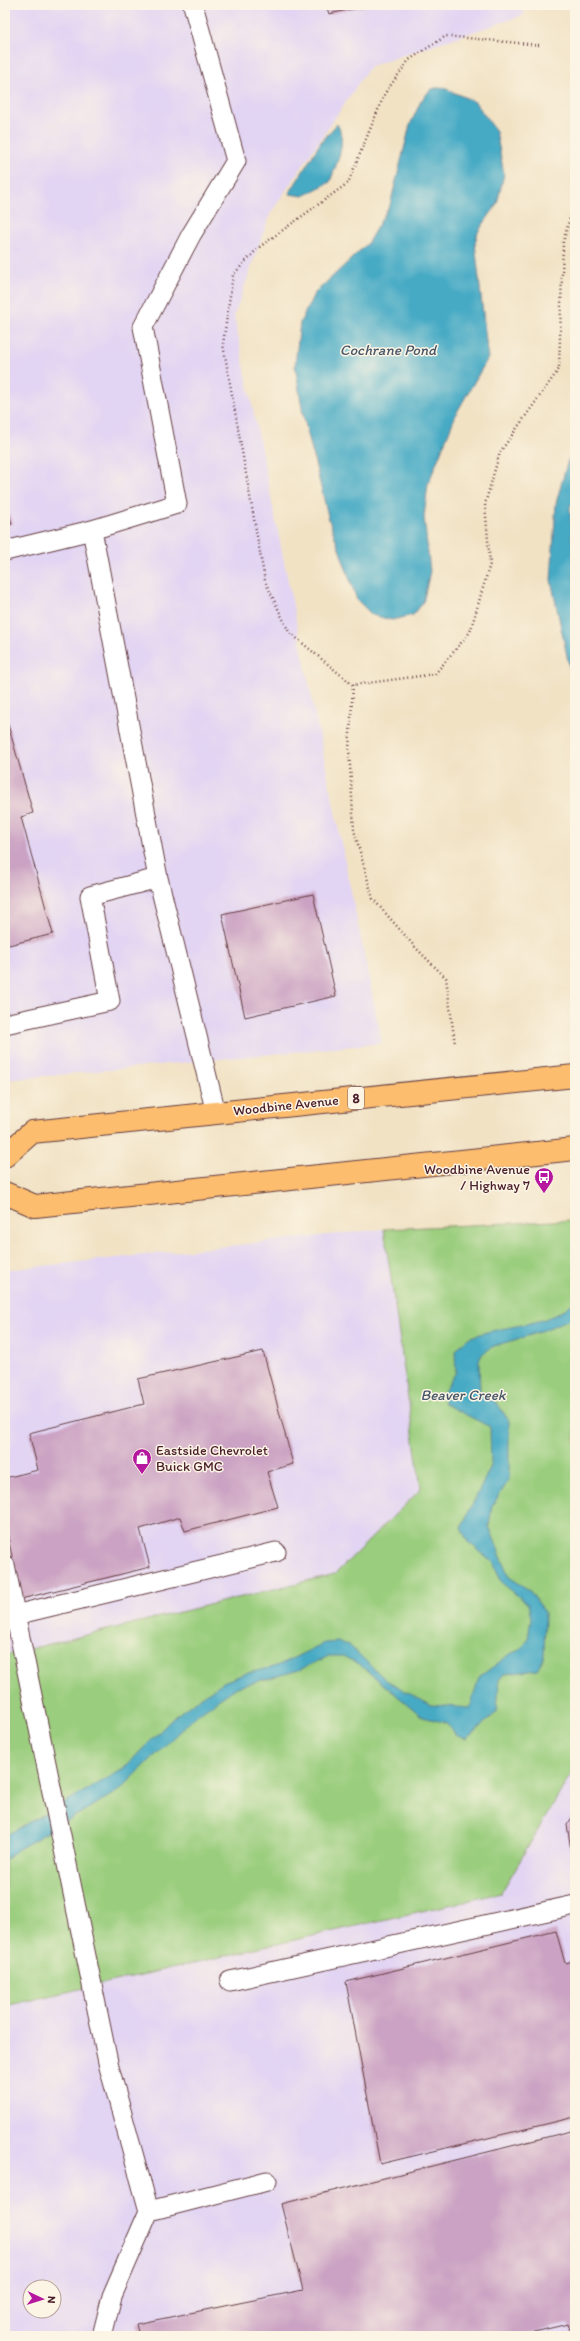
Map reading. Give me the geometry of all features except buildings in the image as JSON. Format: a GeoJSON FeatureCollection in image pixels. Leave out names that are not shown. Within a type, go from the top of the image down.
{"type":"FeatureCollection","features":[{"type":"Feature","properties":{"kind":"main road","name":"Woodbine Avenue"},"geometry":{"type":"LineString","coordinates":[[5,1156],[32,1132],[575,1076]]}},
{"type":"Feature","properties":{"kind":"main road"},"geometry":{"type":"LineString","coordinates":[[5,1193],[35,1206],[575,1149]]}},
{"type":"Feature","properties":{"kind":"lane"},"geometry":{"type":"LineString","coordinates":[[5,551],[92,530],[178,504],[143,327],[191,234],[236,161],[193,5]]}},
{"type":"Feature","properties":{"kind":"lane"},"geometry":{"type":"LineString","coordinates":[[92,530],[158,878],[216,1113]]}},
{"type":"Feature","properties":{"kind":"lane"},"geometry":{"type":"LineString","coordinates":[[5,1024],[110,1000],[90,896],[158,878]]}},
{"type":"Feature","properties":{"kind":"lane"},"geometry":{"type":"LineString","coordinates":[[15,1615],[276,1552]]}},
{"type":"Feature","properties":{"kind":"lane"},"geometry":{"type":"LineString","coordinates":[[5,1565],[109,2067],[149,2210],[112,2296],[102,2336]]}},
{"type":"Feature","properties":{"kind":"lane"},"geometry":{"type":"LineString","coordinates":[[230,1981],[575,1905]]}},
{"type":"Feature","properties":{"kind":"lane"},"geometry":{"type":"LineString","coordinates":[[149,2210],[267,2181]]}},
{"type":"Feature","properties":{"kind":"path"},"geometry":{"type":"LineString","coordinates":[[539,45],[446,36],[409,60],[385,92],[348,183],[258,248],[233,275],[223,344],[265,581],[289,632],[353,685],[435,674],[470,632],[490,564],[485,504],[500,452],[559,368],[563,242],[571,214],[575,211]]}},
{"type":"Feature","properties":{"kind":"path"},"geometry":{"type":"LineString","coordinates":[[353,685],[349,749],[354,830],[373,899],[416,948],[446,978],[455,1044]]}},
{"type":"Feature","properties":{"kind":"shaded area"},"geometry":{"type":"Polygon","coordinates":[[[5,5],[522,5],[524,15],[370,66],[270,214],[234,316],[382,1043],[5,1080],[5,5]]]}},
{"type":"Feature","properties":{"kind":"shaded area"},"geometry":{"type":"Polygon","coordinates":[[[384,1229],[421,1489],[335,1574],[5,1655],[5,1270],[384,1229]]]}},
{"type":"Feature","properties":{"kind":"shaded area"},"geometry":{"type":"Polygon","coordinates":[[[575,1767],[575,2336],[5,2336],[5,2006],[501,1893],[575,1767]]]}},
{"type":"Feature","properties":{"kind":"green space"},"geometry":{"type":"Polygon","coordinates":[[[575,1220],[575,1767],[501,1893],[5,2006],[5,1655],[335,1574],[421,1489],[384,1229],[575,1220]]]}},
{"type":"Feature","properties":{"kind":"water","name":"Cochrane Pond"},"geometry":{"type":"Polygon","coordinates":[[[442,87],[475,102],[496,131],[504,174],[497,204],[478,232],[475,243],[488,358],[457,412],[428,484],[424,517],[430,571],[423,603],[413,615],[392,620],[372,615],[357,600],[329,520],[303,414],[295,365],[300,323],[314,294],[367,244],[390,205],[410,125],[421,101],[431,89],[442,87]]]}},
{"type":"Feature","properties":{"kind":"water"},"geometry":{"type":"Polygon","coordinates":[[[337,124],[340,131],[341,145],[338,160],[330,182],[303,196],[289,194],[321,142],[337,124]]]}},
{"type":"Feature","properties":{"kind":"water"},"geometry":{"type":"Polygon","coordinates":[[[575,453],[575,498],[570,507],[575,586],[575,694],[551,580],[556,503],[568,460],[575,453]]]}},
{"type":"Feature","properties":{"kind":"water","name":"Beaver Creek"},"geometry":{"type":"Polygon","coordinates":[[[575,1301],[575,1317],[534,1334],[494,1346],[482,1354],[479,1361],[480,1393],[497,1403],[509,1421],[509,1480],[492,1506],[489,1526],[509,1577],[529,1590],[545,1612],[544,1658],[537,1670],[504,1674],[499,1680],[497,1712],[466,1739],[455,1735],[447,1723],[423,1717],[360,1665],[343,1656],[329,1656],[299,1670],[237,1687],[195,1716],[120,1790],[17,1850],[5,1860],[5,1836],[122,1770],[175,1716],[223,1682],[244,1674],[277,1666],[324,1643],[337,1642],[349,1645],[386,1680],[430,1705],[470,1708],[479,1677],[512,1653],[522,1649],[528,1639],[531,1618],[528,1604],[502,1583],[493,1562],[468,1542],[461,1528],[491,1466],[490,1427],[445,1404],[442,1395],[456,1372],[455,1352],[467,1339],[484,1333],[539,1321],[564,1310],[575,1301]]]}},
{"type":"Feature","properties":{"kind":"place","name":"Woodbine Avenue / Highway 7"},"geometry":{"type":"Point","coordinates":[544,1194]}},
{"type":"Feature","properties":{"kind":"place","name":"Eastside Chevrolet Buick GMC"},"geometry":{"type":"Point","coordinates":[142,1475]}}]}
